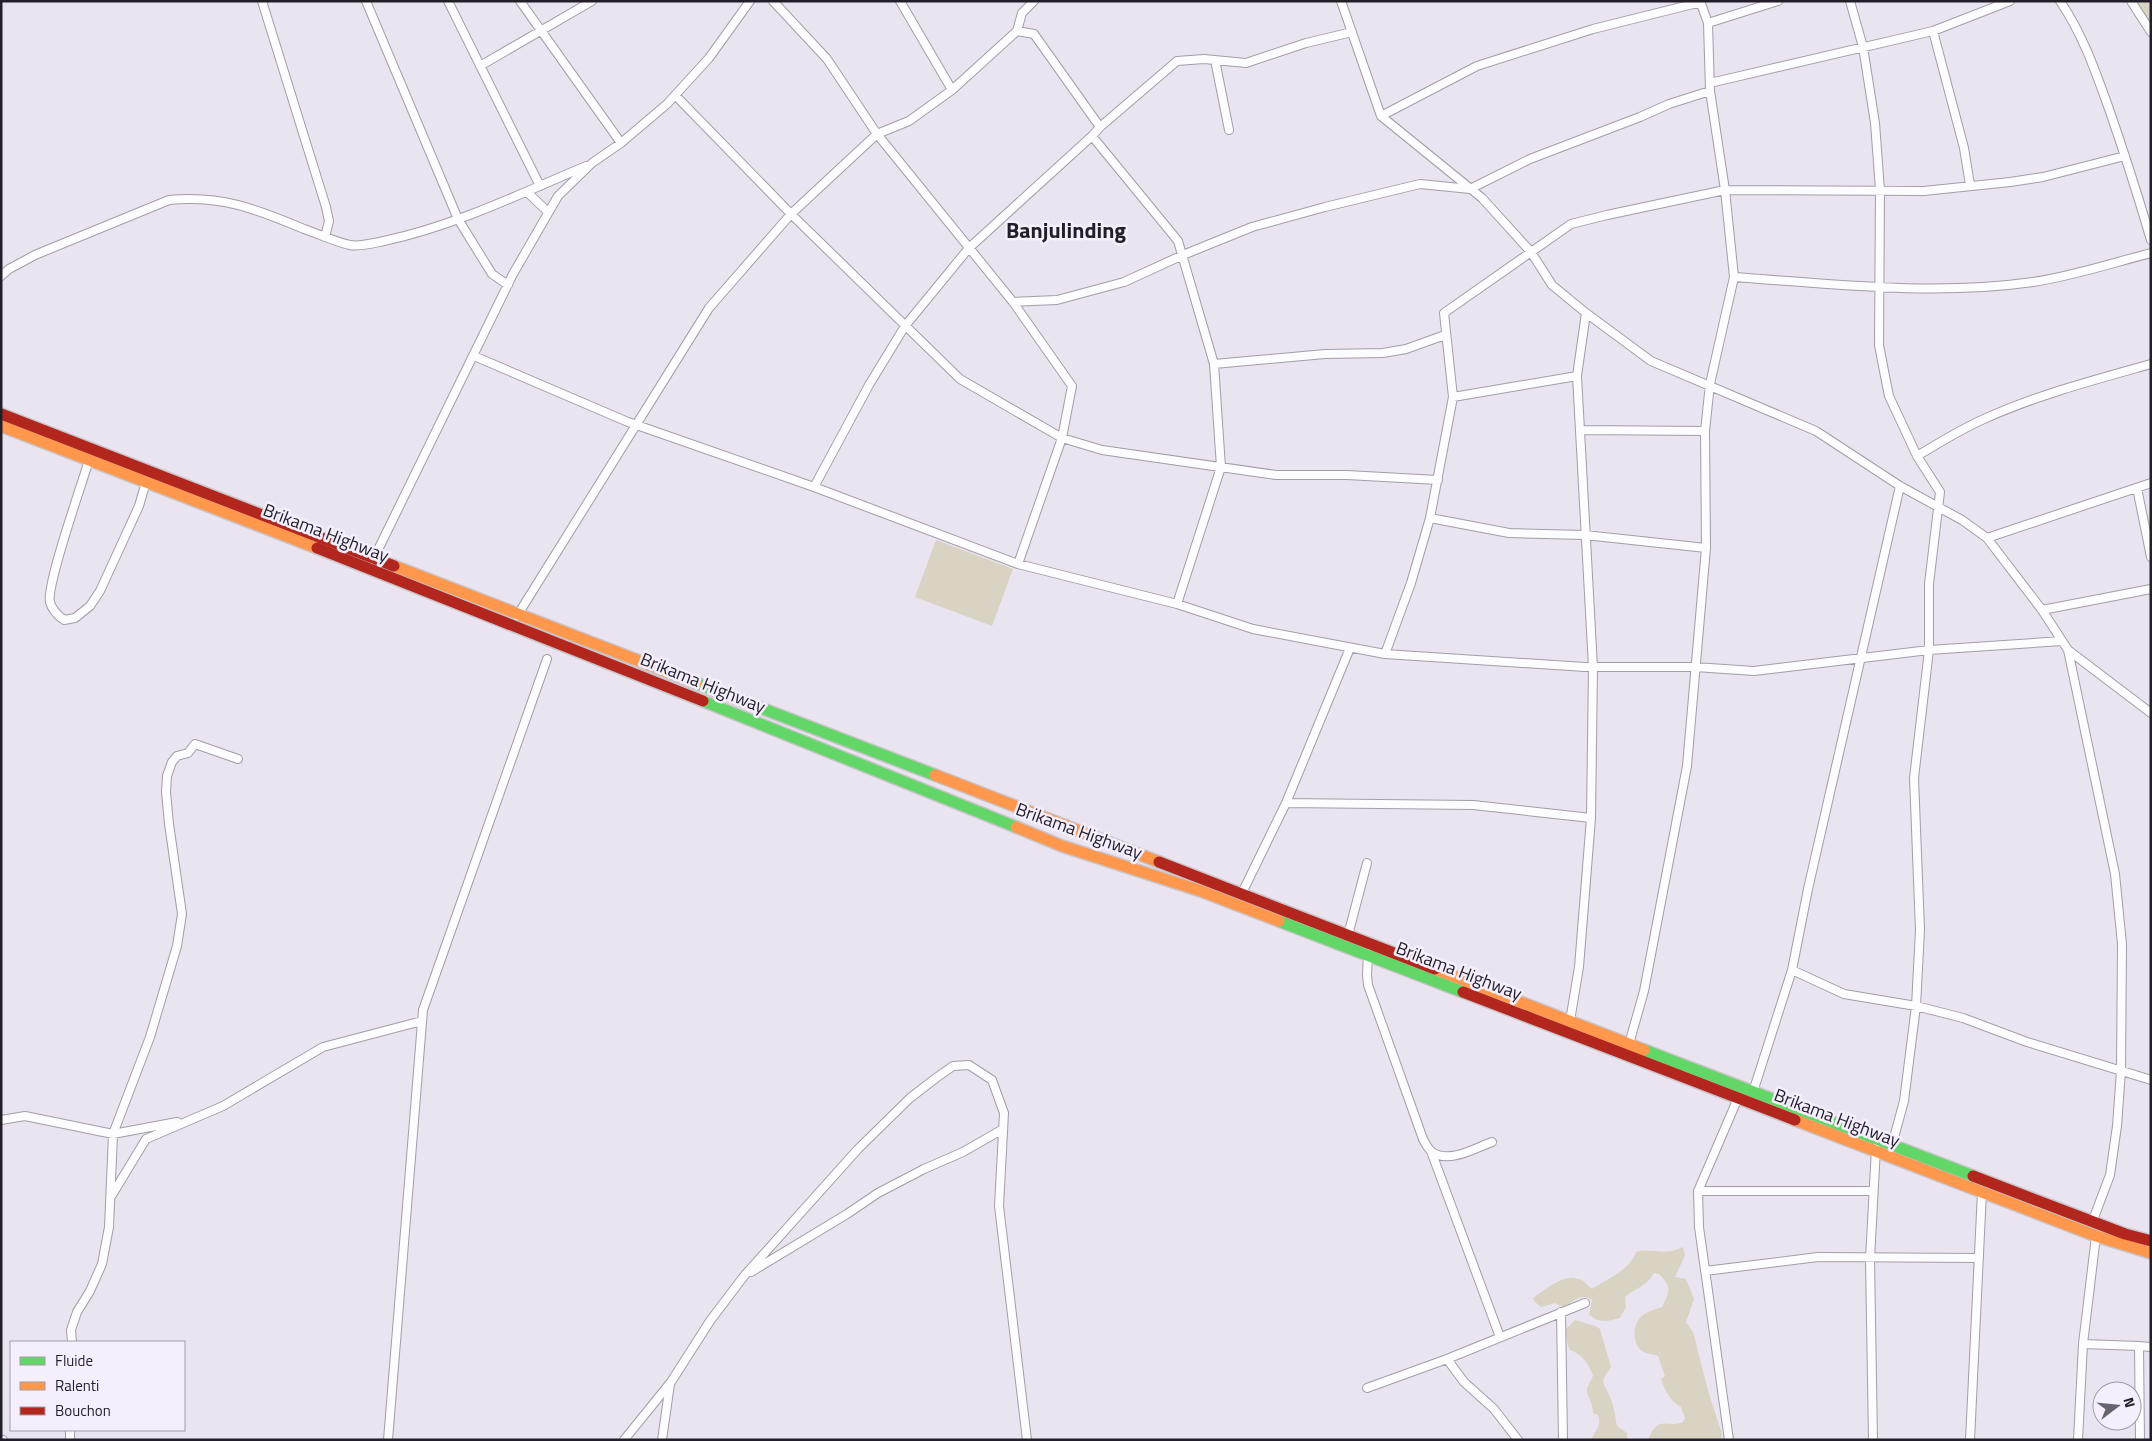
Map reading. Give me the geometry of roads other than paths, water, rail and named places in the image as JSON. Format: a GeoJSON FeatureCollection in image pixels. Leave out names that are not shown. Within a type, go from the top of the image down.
{"type":"FeatureCollection","features":[{"type":"Feature","properties":{"kind":"highway","name":"Brikama Highway"},"geometry":{"type":"LineString","coordinates":[[1,414],[1242,893],[1348,935],[1370,950],[1738,1098],[1840,1132],[1876,1139],[2093,1220],[2125,1234],[2151,1241]]}},
{"type":"Feature","properties":{"kind":"highway","name":"Brikama Highway"},"geometry":{"type":"LineString","coordinates":[[1,426],[512,624],[1062,846],[1201,890],[1570,1021],[1753,1092],[1840,1132],[1875,1151],[2096,1236],[2151,1253]]}},
{"type":"Feature","properties":{"kind":"highway"},"geometry":{"type":"LineString","coordinates":[[32,438],[37,427]]}},
{"type":"Feature","properties":{"kind":"highway"},"geometry":{"type":"LineString","coordinates":[[208,507],[212,494]]}},
{"type":"Feature","properties":{"kind":"street"},"geometry":{"type":"LineString","coordinates":[[262,1],[326,208],[329,222],[325,237]]}},
{"type":"Feature","properties":{"kind":"street"},"geometry":{"type":"LineString","coordinates":[[366,1],[458,219],[492,274],[508,285]]}},
{"type":"Feature","properties":{"kind":"street"},"geometry":{"type":"LineString","coordinates":[[448,1],[540,186]]}},
{"type":"Feature","properties":{"kind":"street"},"geometry":{"type":"LineString","coordinates":[[520,1],[621,143]]}},
{"type":"Feature","properties":{"kind":"street"},"geometry":{"type":"LineString","coordinates":[[480,66],[592,1]]}},
{"type":"Feature","properties":{"kind":"street"},"geometry":{"type":"LineString","coordinates":[[370,569],[508,285],[558,196],[592,163],[621,143],[667,104],[709,58],[750,1]]}},
{"type":"Feature","properties":{"kind":"street"},"geometry":{"type":"LineString","coordinates":[[773,1],[827,59],[877,134],[1013,302],[1072,386],[1062,438],[1018,564]]}},
{"type":"Feature","properties":{"kind":"street"},"geometry":{"type":"LineString","coordinates":[[900,1],[952,90]]}},
{"type":"Feature","properties":{"kind":"street"},"geometry":{"type":"LineString","coordinates":[[512,624],[709,308],[791,214],[877,134],[909,121],[952,90],[1017,31],[1022,13],[1034,1]]}},
{"type":"Feature","properties":{"kind":"street"},"geometry":{"type":"LineString","coordinates":[[1341,1],[1381,116],[1482,198],[1531,252],[1552,285],[1586,313],[1651,361],[1710,384],[1816,431],[1900,486],[1937,504],[1987,538],[2042,610],[2068,650],[2151,713]]}},
{"type":"Feature","properties":{"kind":"street"},"geometry":{"type":"LineString","coordinates":[[1708,23],[1778,1]]}},
{"type":"Feature","properties":{"kind":"street"},"geometry":{"type":"LineString","coordinates":[[1850,1],[1863,47],[1875,123],[1880,190],[1879,345],[1889,396],[1917,456],[1940,492],[1937,504],[1929,584],[1929,650],[1914,778],[1920,930],[1916,1006],[1904,1101],[1892,1145]]}},
{"type":"Feature","properties":{"kind":"street"},"geometry":{"type":"LineString","coordinates":[[1710,82],[1933,31],[2010,1]]}},
{"type":"Feature","properties":{"kind":"street"},"geometry":{"type":"LineString","coordinates":[[2060,1],[2074,21],[2082,38],[2125,156],[2151,240]]}},
{"type":"Feature","properties":{"kind":"street"},"geometry":{"type":"LineString","coordinates":[[2132,1],[2151,32]]}},
{"type":"Feature","properties":{"kind":"street"},"geometry":{"type":"LineString","coordinates":[[1381,116],[1477,66],[1593,29],[1700,2],[1708,23],[1710,91],[1725,190],[1734,277],[1710,384],[1705,432],[1706,548],[1687,766],[1644,991],[1629,1044]]}},
{"type":"Feature","properties":{"kind":"street"},"geometry":{"type":"LineString","coordinates":[[1017,31],[1034,34],[1100,127]]}},
{"type":"Feature","properties":{"kind":"street"},"geometry":{"type":"LineString","coordinates":[[1933,31],[1964,148],[1970,185]]}},
{"type":"Feature","properties":{"kind":"street"},"geometry":{"type":"LineString","coordinates":[[814,487],[869,385],[905,326],[969,248],[1100,127],[1177,62],[1215,60],[1246,63],[1306,43],[1352,32]]}},
{"type":"Feature","properties":{"kind":"street"},"geometry":{"type":"LineString","coordinates":[[1215,60],[1229,130]]}},
{"type":"Feature","properties":{"kind":"street"},"geometry":{"type":"LineString","coordinates":[[1013,302],[1057,300],[1092,292],[1124,282],[1183,255],[1252,227],[1325,206],[1420,184],[1470,189],[1530,160],[1669,104],[1710,91]]}},
{"type":"Feature","properties":{"kind":"street"},"geometry":{"type":"LineString","coordinates":[[675,95],[791,214],[960,379],[1062,438],[1102,450],[1276,475],[1347,475],[1438,480]]}},
{"type":"Feature","properties":{"kind":"street"},"geometry":{"type":"LineString","coordinates":[[1092,136],[1178,241],[1214,364],[1221,467],[1177,604]]}},
{"type":"Feature","properties":{"kind":"street"},"geometry":{"type":"LineString","coordinates":[[1385,654],[1411,583],[1430,518],[1453,398],[1444,313],[1571,224],[1725,190],[1924,191],[2043,177],[2125,156]]}},
{"type":"Feature","properties":{"kind":"street"},"geometry":{"type":"LineString","coordinates":[[1,276],[9,269],[35,254],[169,200],[193,198],[224,200],[264,212],[352,246],[412,235],[527,192],[592,163]]}},
{"type":"Feature","properties":{"kind":"street"},"geometry":{"type":"LineString","coordinates":[[527,192],[548,212]]}},
{"type":"Feature","properties":{"kind":"street"},"geometry":{"type":"LineString","coordinates":[[1734,277],[1880,288],[1959,288],[2033,282],[2151,253]]}},
{"type":"Feature","properties":{"kind":"street"},"geometry":{"type":"LineString","coordinates":[[1570,1021],[1579,967],[1592,818],[1593,667],[1584,535],[1577,376],[1586,313]]}},
{"type":"Feature","properties":{"kind":"street"},"geometry":{"type":"LineString","coordinates":[[1214,364],[1325,354],[1383,354],[1406,349],[1445,334]]}},
{"type":"Feature","properties":{"kind":"street"},"geometry":{"type":"LineString","coordinates":[[474,356],[635,425],[814,487],[1018,564],[1177,604],[1254,629],[1350,648],[1385,654],[1593,667],[1695,667],[1754,671],[1929,650],[2062,641]]}},
{"type":"Feature","properties":{"kind":"street"},"geometry":{"type":"LineString","coordinates":[[1917,456],[1982,420],[2020,404],[2076,385],[2151,364]]}},
{"type":"Feature","properties":{"kind":"street"},"geometry":{"type":"LineString","coordinates":[[1453,398],[1577,376]]}},
{"type":"Feature","properties":{"kind":"street"},"geometry":{"type":"LineString","coordinates":[[1580,430],[1705,432]]}},
{"type":"Feature","properties":{"kind":"street"},"geometry":{"type":"LineString","coordinates":[[89,460],[55,573],[50,601],[56,614],[64,620],[75,618],[90,606],[100,592],[139,506],[146,482]]}},
{"type":"Feature","properties":{"kind":"street"},"geometry":{"type":"LineString","coordinates":[[1987,538],[2151,484]]}},
{"type":"Feature","properties":{"kind":"street"},"geometry":{"type":"LineString","coordinates":[[1753,1092],[1792,970],[1808,889],[1900,486]]}},
{"type":"Feature","properties":{"kind":"street"},"geometry":{"type":"LineString","coordinates":[[2137,488],[2151,557]]}},
{"type":"Feature","properties":{"kind":"street"},"geometry":{"type":"LineString","coordinates":[[1430,518],[1509,533],[1584,535],[1706,548]]}},
{"type":"Feature","properties":{"kind":"street"},"geometry":{"type":"LineString","coordinates":[[2042,610],[2151,588]]}},
{"type":"Feature","properties":{"kind":"street"},"geometry":{"type":"LineString","coordinates":[[1242,893],[1286,803],[1350,648]]}},
{"type":"Feature","properties":{"kind":"street"},"geometry":{"type":"LineString","coordinates":[[2068,650],[2115,874],[2122,944],[2121,1071],[2117,1126],[2110,1174],[2093,1220]]}},
{"type":"Feature","properties":{"kind":"street"},"geometry":{"type":"LineString","coordinates":[[388,1440],[423,1010],[547,659]]}},
{"type":"Feature","properties":{"kind":"street"},"geometry":{"type":"LineString","coordinates":[[72,1341],[72,1330],[78,1312],[90,1292],[102,1264],[109,1227],[113,1134],[150,1037],[178,946],[182,914],[166,792],[167,776],[172,762],[177,756],[188,753],[195,744],[238,759]]}},
{"type":"Feature","properties":{"kind":"street"},"geometry":{"type":"LineString","coordinates":[[1286,803],[1473,805],[1592,818]]}},
{"type":"Feature","properties":{"kind":"street"},"geometry":{"type":"LineString","coordinates":[[1348,935],[1367,863]]}},
{"type":"Feature","properties":{"kind":"street"},"geometry":{"type":"LineString","coordinates":[[1370,950],[1368,985],[1423,1139],[1431,1151],[1500,1337]]}},
{"type":"Feature","properties":{"kind":"street"},"geometry":{"type":"LineString","coordinates":[[1792,970],[1844,994],[1916,1006],[1963,1018],[2027,1042],[2151,1080]]}},
{"type":"Feature","properties":{"kind":"street"},"geometry":{"type":"LineString","coordinates":[[111,1198],[146,1139],[223,1106],[323,1047],[422,1021]]}},
{"type":"Feature","properties":{"kind":"street"},"geometry":{"type":"LineString","coordinates":[[624,1440],[670,1382],[710,1321],[744,1276],[858,1149],[910,1098],[953,1066],[969,1065],[992,1080],[1004,1113],[999,1206],[1027,1440]]}},
{"type":"Feature","properties":{"kind":"street"},"geometry":{"type":"LineString","coordinates":[[1729,1440],[1699,1227],[1698,1191],[1738,1098]]}},
{"type":"Feature","properties":{"kind":"street"},"geometry":{"type":"LineString","coordinates":[[1,1120],[25,1116],[113,1134],[191,1119]]}},
{"type":"Feature","properties":{"kind":"street"},"geometry":{"type":"LineString","coordinates":[[744,1276],[848,1214],[878,1193],[924,1169],[963,1152],[1003,1129]]}},
{"type":"Feature","properties":{"kind":"street"},"geometry":{"type":"LineString","coordinates":[[1873,1440],[1870,1259],[1876,1139]]}},
{"type":"Feature","properties":{"kind":"street"},"geometry":{"type":"LineString","coordinates":[[1431,1151],[1440,1156],[1450,1157],[1492,1142]]}},
{"type":"Feature","properties":{"kind":"street"},"geometry":{"type":"LineString","coordinates":[[1698,1191],[1872,1190]]}},
{"type":"Feature","properties":{"kind":"street"},"geometry":{"type":"LineString","coordinates":[[1970,1440],[1982,1192]]}},
{"type":"Feature","properties":{"kind":"street"},"geometry":{"type":"LineString","coordinates":[[2078,1440],[2084,1344],[2096,1236]]}},
{"type":"Feature","properties":{"kind":"street"},"geometry":{"type":"LineString","coordinates":[[1705,1271],[1762,1262],[1818,1257],[1870,1259],[1979,1258]]}},
{"type":"Feature","properties":{"kind":"street"},"geometry":{"type":"LineString","coordinates":[[1367,1388],[1447,1359],[1585,1303]]}},
{"type":"Feature","properties":{"kind":"street"},"geometry":{"type":"LineString","coordinates":[[1562,1312],[1563,1440]]}},
{"type":"Feature","properties":{"kind":"street"},"geometry":{"type":"LineString","coordinates":[[2084,1344],[2151,1347]]}},
{"type":"Feature","properties":{"kind":"street"},"geometry":{"type":"LineString","coordinates":[[2139,1346],[2140,1440]]}},
{"type":"Feature","properties":{"kind":"street"},"geometry":{"type":"LineString","coordinates":[[1447,1359],[1464,1382],[1494,1409],[1518,1440]]}},
{"type":"Feature","properties":{"kind":"street"},"geometry":{"type":"LineString","coordinates":[[662,1440],[670,1382]]}},
{"type":"Feature","properties":{"kind":"district","name":"Banjulinding"},"geometry":{"type":"Point","coordinates":[1066,230]}}]}
